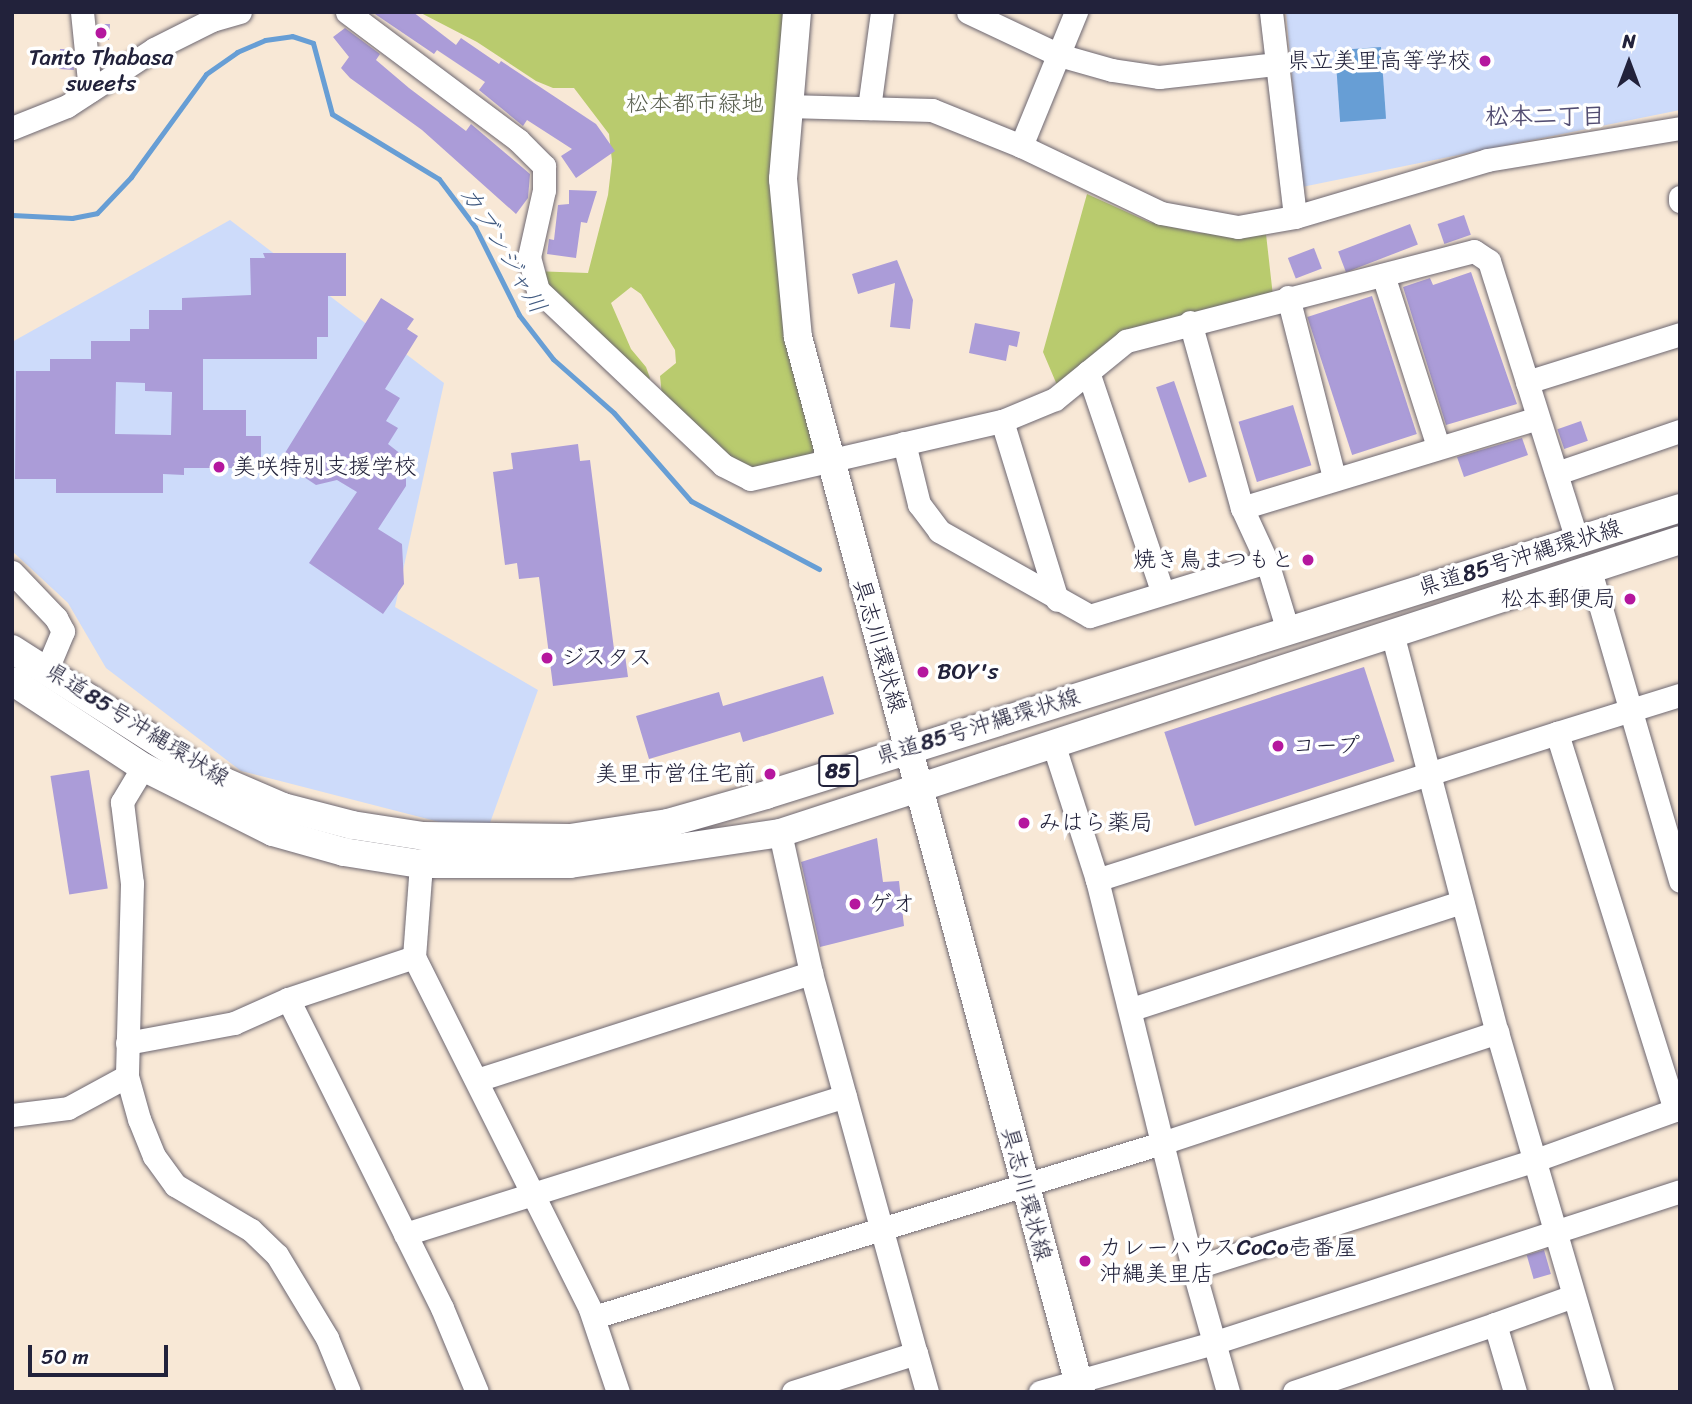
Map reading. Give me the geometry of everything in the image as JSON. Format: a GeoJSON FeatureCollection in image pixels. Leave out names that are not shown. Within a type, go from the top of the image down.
{"type":"FeatureCollection","features":[{"type":"Feature","properties":{"kind":"main road","name":"具志川環状線"},"geometry":{"type":"LineString","coordinates":[[797,12],[787,106],[783,179],[798,337],[828,464],[909,748],[1023,1185],[1079,1385]]}},
{"type":"Feature","properties":{"kind":"main road","name":"県道85号沖縄環状線"},"geometry":{"type":"LineString","coordinates":[[12,649],[209,775],[283,807],[352,825],[424,836],[570,838],[668,824],[1680,508]]}},
{"type":"Feature","properties":{"kind":"main road","name":"県道85号沖縄環状線"},"geometry":{"type":"LineString","coordinates":[[12,681],[143,767],[273,832],[344,852],[421,864],[570,864],[780,834],[1680,540]]}},
{"type":"Feature","properties":{"kind":"street"},"geometry":{"type":"LineString","coordinates":[[82,12],[90,91]]}},
{"type":"Feature","properties":{"kind":"street"},"geometry":{"type":"LineString","coordinates":[[12,128],[67,106],[153,49],[210,16],[240,12]]}},
{"type":"Feature","properties":{"kind":"street"},"geometry":{"type":"LineString","coordinates":[[347,12],[518,140],[544,166],[544,190],[529,257],[538,290],[723,465],[750,479],[828,464],[904,443],[1002,421],[1055,399],[1126,341],[1190,322],[1474,251],[1489,261],[1577,540]]}},
{"type":"Feature","properties":{"kind":"street"},"geometry":{"type":"LineString","coordinates":[[869,108],[882,12]]}},
{"type":"Feature","properties":{"kind":"street"},"geometry":{"type":"LineString","coordinates":[[968,12],[1059,55],[1159,77],[1277,64]]}},
{"type":"Feature","properties":{"kind":"street"},"geometry":{"type":"LineString","coordinates":[[1021,146],[1076,12]]}},
{"type":"Feature","properties":{"kind":"street"},"geometry":{"type":"LineString","coordinates":[[1271,12],[1295,217]]}},
{"type":"Feature","properties":{"kind":"street"},"geometry":{"type":"LineString","coordinates":[[787,106],[932,110],[1021,146],[1173,216],[1238,227],[1295,217],[1487,160],[1680,128]]}},
{"type":"Feature","properties":{"kind":"street"},"geometry":{"type":"LineString","coordinates":[[1383,275],[1438,446]]}},
{"type":"Feature","properties":{"kind":"street"},"geometry":{"type":"LineString","coordinates":[[1287,297],[1334,478]]}},
{"type":"Feature","properties":{"kind":"street"},"geometry":{"type":"LineString","coordinates":[[1190,322],[1242,508],[1267,562],[1287,631]]}},
{"type":"Feature","properties":{"kind":"street"},"geometry":{"type":"LineString","coordinates":[[1527,382],[1680,334]]}},
{"type":"Feature","properties":{"kind":"street"},"geometry":{"type":"LineString","coordinates":[[1088,372],[1163,593]]}},
{"type":"Feature","properties":{"kind":"street"},"geometry":{"type":"LineString","coordinates":[[1242,508],[1438,446],[1538,418]]}},
{"type":"Feature","properties":{"kind":"street"},"geometry":{"type":"LineString","coordinates":[[1002,421],[1057,600]]}},
{"type":"Feature","properties":{"kind":"street"},"geometry":{"type":"LineString","coordinates":[[1557,473],[1680,432]]}},
{"type":"Feature","properties":{"kind":"street"},"geometry":{"type":"LineString","coordinates":[[904,443],[919,504],[939,531],[1057,600],[1090,616],[1267,562]]}},
{"type":"Feature","properties":{"kind":"street"},"geometry":{"type":"LineString","coordinates":[[1589,568],[1628,710],[1680,881]]}},
{"type":"Feature","properties":{"kind":"street"},"geometry":{"type":"LineString","coordinates":[[12,572],[56,618],[63,631],[47,669]]}},
{"type":"Feature","properties":{"kind":"street"},"geometry":{"type":"LineString","coordinates":[[1392,633],[1497,1032],[1602,1392]]}},
{"type":"Feature","properties":{"kind":"street"},"geometry":{"type":"LineString","coordinates":[[1097,880],[1680,695]]}},
{"type":"Feature","properties":{"kind":"street"},"geometry":{"type":"LineString","coordinates":[[1193,1268],[1533,1161],[1677,1109],[1557,733]]}},
{"type":"Feature","properties":{"kind":"street"},"geometry":{"type":"LineString","coordinates":[[1053,743],[1097,880],[1132,1009],[1193,1268],[1228,1392]]}},
{"type":"Feature","properties":{"kind":"street"},"geometry":{"type":"LineString","coordinates":[[143,767],[121,802],[132,883],[127,1076],[153,1156],[175,1185],[251,1230],[277,1255],[327,1338],[349,1392]]}},
{"type":"Feature","properties":{"kind":"street"},"geometry":{"type":"LineString","coordinates":[[780,834],[811,973],[927,1392]]}},
{"type":"Feature","properties":{"kind":"street"},"geometry":{"type":"LineString","coordinates":[[421,864],[414,957],[534,1191],[594,1317],[618,1392]]}},
{"type":"Feature","properties":{"kind":"street"},"geometry":{"type":"LineString","coordinates":[[1132,1009],[1462,902]]}},
{"type":"Feature","properties":{"kind":"street"},"geometry":{"type":"LineString","coordinates":[[127,1043],[234,1023],[288,999],[414,957]]}},
{"type":"Feature","properties":{"kind":"street"},"geometry":{"type":"LineString","coordinates":[[477,1080],[811,973]]}},
{"type":"Feature","properties":{"kind":"street"},"geometry":{"type":"LineString","coordinates":[[288,999],[467,1360],[477,1392]]}},
{"type":"Feature","properties":{"kind":"street"},"geometry":{"type":"LineString","coordinates":[[594,1317],[881,1226],[1165,1142],[1497,1032]]}},
{"type":"Feature","properties":{"kind":"street"},"geometry":{"type":"LineString","coordinates":[[12,1115],[68,1108],[127,1076]]}},
{"type":"Feature","properties":{"kind":"street"},"geometry":{"type":"LineString","coordinates":[[405,1234],[534,1191],[845,1096]]}},
{"type":"Feature","properties":{"kind":"street"},"geometry":{"type":"LineString","coordinates":[[1040,1392],[1079,1385],[1213,1343],[1680,1191]]}},
{"type":"Feature","properties":{"kind":"street"},"geometry":{"type":"LineString","coordinates":[[1294,1392],[1573,1296]]}},
{"type":"Feature","properties":{"kind":"street"},"geometry":{"type":"LineString","coordinates":[[1495,1324],[1515,1392]]}},
{"type":"Feature","properties":{"kind":"street"},"geometry":{"type":"LineString","coordinates":[[793,1392],[916,1353]]}},
{"type":"Feature","properties":{"kind":"shaded area","name":"県立美里高等学校"},"geometry":{"type":"Polygon","coordinates":[[[1286,12],[1680,12],[1680,110],[1302,187],[1286,12]]]}},
{"type":"Feature","properties":{"kind":"shaded area","name":"美咲特別支援学校"},"geometry":{"type":"Polygon","coordinates":[[[230,220],[444,383],[395,607],[538,690],[486,834],[241,771],[106,668],[68,603],[12,551],[12,342],[230,220]]]}},
{"type":"Feature","properties":{"kind":"green space","name":"松本都市緑地"},"geometry":{"type":"Polygon","coordinates":[[[419,12],[797,12],[783,179],[828,464],[750,479],[663,406],[660,376],[676,363],[675,350],[641,294],[631,287],[611,303],[631,349],[646,367],[650,378],[642,388],[532,271],[588,273],[608,195],[612,161],[609,134],[574,88],[553,88],[536,81],[477,42],[419,12]]]}},
{"type":"Feature","properties":{"kind":"green space"},"geometry":{"type":"Polygon","coordinates":[[[1087,194],[1149,222],[1199,233],[1266,234],[1273,296],[1143,326],[1057,385],[1043,352],[1087,194]]]}},
{"type":"Feature","properties":{"kind":"water"},"geometry":{"type":"Polygon","coordinates":[[[1381,47],[1386,119],[1340,122],[1335,50],[1381,47]]]}},
{"type":"Feature","properties":{"kind":"building"},"geometry":{"type":"Polygon","coordinates":[[[372,12],[413,12],[456,45],[461,38],[596,124],[615,151],[576,178],[561,156],[572,149],[527,120],[523,126],[479,90],[485,82],[437,50],[434,54],[372,12]]]}},
{"type":"Feature","properties":{"kind":"building"},"geometry":{"type":"Polygon","coordinates":[[[97,24],[110,24],[109,40],[99,40],[97,24]]]}},
{"type":"Feature","properties":{"kind":"building"},"geometry":{"type":"Polygon","coordinates":[[[345,28],[380,54],[376,60],[409,88],[466,131],[471,124],[530,174],[528,198],[516,214],[422,130],[350,78],[341,68],[349,57],[333,37],[345,28]]]}},
{"type":"Feature","properties":{"kind":"building"},"geometry":{"type":"Polygon","coordinates":[[[60,49],[72,49],[74,70],[59,69],[60,49]]]}},
{"type":"Feature","properties":{"kind":"building"},"geometry":{"type":"Polygon","coordinates":[[[569,190],[597,191],[587,223],[581,222],[576,258],[547,254],[549,239],[554,240],[558,205],[569,204],[569,190]]]}},
{"type":"Feature","properties":{"kind":"building"},"geometry":{"type":"Polygon","coordinates":[[[1464,215],[1471,235],[1444,244],[1438,224],[1464,215]]]}},
{"type":"Feature","properties":{"kind":"building"},"geometry":{"type":"Polygon","coordinates":[[[1410,224],[1418,245],[1346,272],[1338,252],[1410,224]]]}},
{"type":"Feature","properties":{"kind":"building"},"geometry":{"type":"Polygon","coordinates":[[[1314,248],[1322,269],[1296,279],[1288,258],[1314,248]]]}},
{"type":"Feature","properties":{"kind":"building"},"geometry":{"type":"Polygon","coordinates":[[[263,253],[346,253],[346,296],[328,296],[328,337],[317,337],[317,359],[203,359],[203,410],[246,410],[246,436],[261,436],[261,460],[251,460],[251,468],[184,468],[184,475],[163,474],[163,493],[56,493],[56,479],[15,479],[16,371],[50,371],[50,359],[91,359],[91,341],[130,341],[130,329],[149,329],[149,310],[182,310],[182,298],[251,295],[250,258],[265,258],[263,253]],[[116,382],[115,434],[171,435],[172,392],[145,391],[145,383],[116,382]]]}},
{"type":"Feature","properties":{"kind":"building"},"geometry":{"type":"Polygon","coordinates":[[[897,260],[913,300],[910,329],[890,327],[895,283],[858,294],[852,274],[897,260]]]}},
{"type":"Feature","properties":{"kind":"building"},"geometry":{"type":"Polygon","coordinates":[[[1471,272],[1517,404],[1446,425],[1403,287],[1430,278],[1433,285],[1471,272]]]}},
{"type":"Feature","properties":{"kind":"building"},"geometry":{"type":"Polygon","coordinates":[[[1372,296],[1417,434],[1352,455],[1307,317],[1372,296]]]}},
{"type":"Feature","properties":{"kind":"building"},"geometry":{"type":"Polygon","coordinates":[[[381,298],[414,319],[407,329],[418,336],[385,389],[400,398],[386,421],[398,428],[388,444],[406,458],[406,486],[378,529],[402,544],[404,584],[383,614],[309,563],[357,492],[337,480],[316,485],[280,461],[381,298]]]}},
{"type":"Feature","properties":{"kind":"building"},"geometry":{"type":"Polygon","coordinates":[[[975,323],[1020,332],[1017,347],[1009,345],[1006,361],[969,353],[975,323]]]}},
{"type":"Feature","properties":{"kind":"building"},"geometry":{"type":"Polygon","coordinates":[[[1174,381],[1207,476],[1189,483],[1156,387],[1174,381]]]}},
{"type":"Feature","properties":{"kind":"building"},"geometry":{"type":"Polygon","coordinates":[[[1293,405],[1311,465],[1257,482],[1238,422],[1293,405]]]}},
{"type":"Feature","properties":{"kind":"building"},"geometry":{"type":"Polygon","coordinates":[[[1581,421],[1588,441],[1564,449],[1557,429],[1581,421]]]}},
{"type":"Feature","properties":{"kind":"building"},"geometry":{"type":"Polygon","coordinates":[[[1522,438],[1528,455],[1464,477],[1457,457],[1522,438]]]}},
{"type":"Feature","properties":{"kind":"building"},"geometry":{"type":"Polygon","coordinates":[[[578,444],[580,461],[590,460],[615,657],[625,655],[628,677],[553,686],[539,577],[519,579],[517,563],[505,565],[493,472],[513,469],[511,453],[578,444]]]}},
{"type":"Feature","properties":{"kind":"building","name":"コープ"},"geometry":{"type":"Polygon","coordinates":[[[1364,667],[1395,761],[1195,826],[1164,732],[1364,667]]]}},
{"type":"Feature","properties":{"kind":"building"},"geometry":{"type":"Polygon","coordinates":[[[823,676],[834,714],[743,742],[740,732],[649,759],[636,716],[719,692],[723,706],[823,676]]]}},
{"type":"Feature","properties":{"kind":"building"},"geometry":{"type":"Polygon","coordinates":[[[89,770],[108,889],[69,895],[50,776],[89,770]]]}},
{"type":"Feature","properties":{"kind":"building","name":"ゲオ"},"geometry":{"type":"Polygon","coordinates":[[[877,838],[883,882],[899,881],[904,926],[820,947],[801,862],[877,838]]]}},
{"type":"Feature","properties":{"kind":"building"},"geometry":{"type":"Polygon","coordinates":[[[1544,1250],[1551,1274],[1534,1279],[1527,1255],[1544,1250]]]}},
{"type":"Feature","properties":{"kind":"waterway","name":"カブンジャ川"},"geometry":{"type":"LineString","coordinates":[[12,215],[72,218],[97,213],[131,177],[206,74],[237,52],[265,40],[292,36],[313,43],[332,114],[439,179],[475,227],[519,315],[553,359],[614,413],[691,501],[819,569]]}},
{"type":"Feature","properties":{"kind":"place","name":"Tanto Thabasa sweets"},"geometry":{"type":"Point","coordinates":[101,33]}},
{"type":"Feature","properties":{"kind":"place","name":"県立美里高等学校"},"geometry":{"type":"Point","coordinates":[1485,61]}},
{"type":"Feature","properties":{"kind":"place","name":"美咲特別支援学校"},"geometry":{"type":"Point","coordinates":[219,467]}},
{"type":"Feature","properties":{"kind":"place","name":"焼き鳥まつもと"},"geometry":{"type":"Point","coordinates":[1308,560]}},
{"type":"Feature","properties":{"kind":"place","name":"松本郵便局"},"geometry":{"type":"Point","coordinates":[1630,599]}},
{"type":"Feature","properties":{"kind":"place","name":"ジスタス"},"geometry":{"type":"Point","coordinates":[547,658]}},
{"type":"Feature","properties":{"kind":"place","name":"BOY's"},"geometry":{"type":"Point","coordinates":[923,672]}},
{"type":"Feature","properties":{"kind":"place","name":"コープ"},"geometry":{"type":"Point","coordinates":[1278,746]}},
{"type":"Feature","properties":{"kind":"place","name":"美里市営住宅前"},"geometry":{"type":"Point","coordinates":[770,774]}},
{"type":"Feature","properties":{"kind":"place","name":"みはら薬局"},"geometry":{"type":"Point","coordinates":[1024,823]}},
{"type":"Feature","properties":{"kind":"place","name":"ゲオ"},"geometry":{"type":"Point","coordinates":[855,904]}},
{"type":"Feature","properties":{"kind":"place","name":"カレーハウスCoCo壱番屋 沖縄美里店"},"geometry":{"type":"Point","coordinates":[1085,1261]}},
{"type":"Feature","properties":{"kind":"district","name":"松本二丁目"},"geometry":{"type":"Point","coordinates":[1545,117]}}]}
